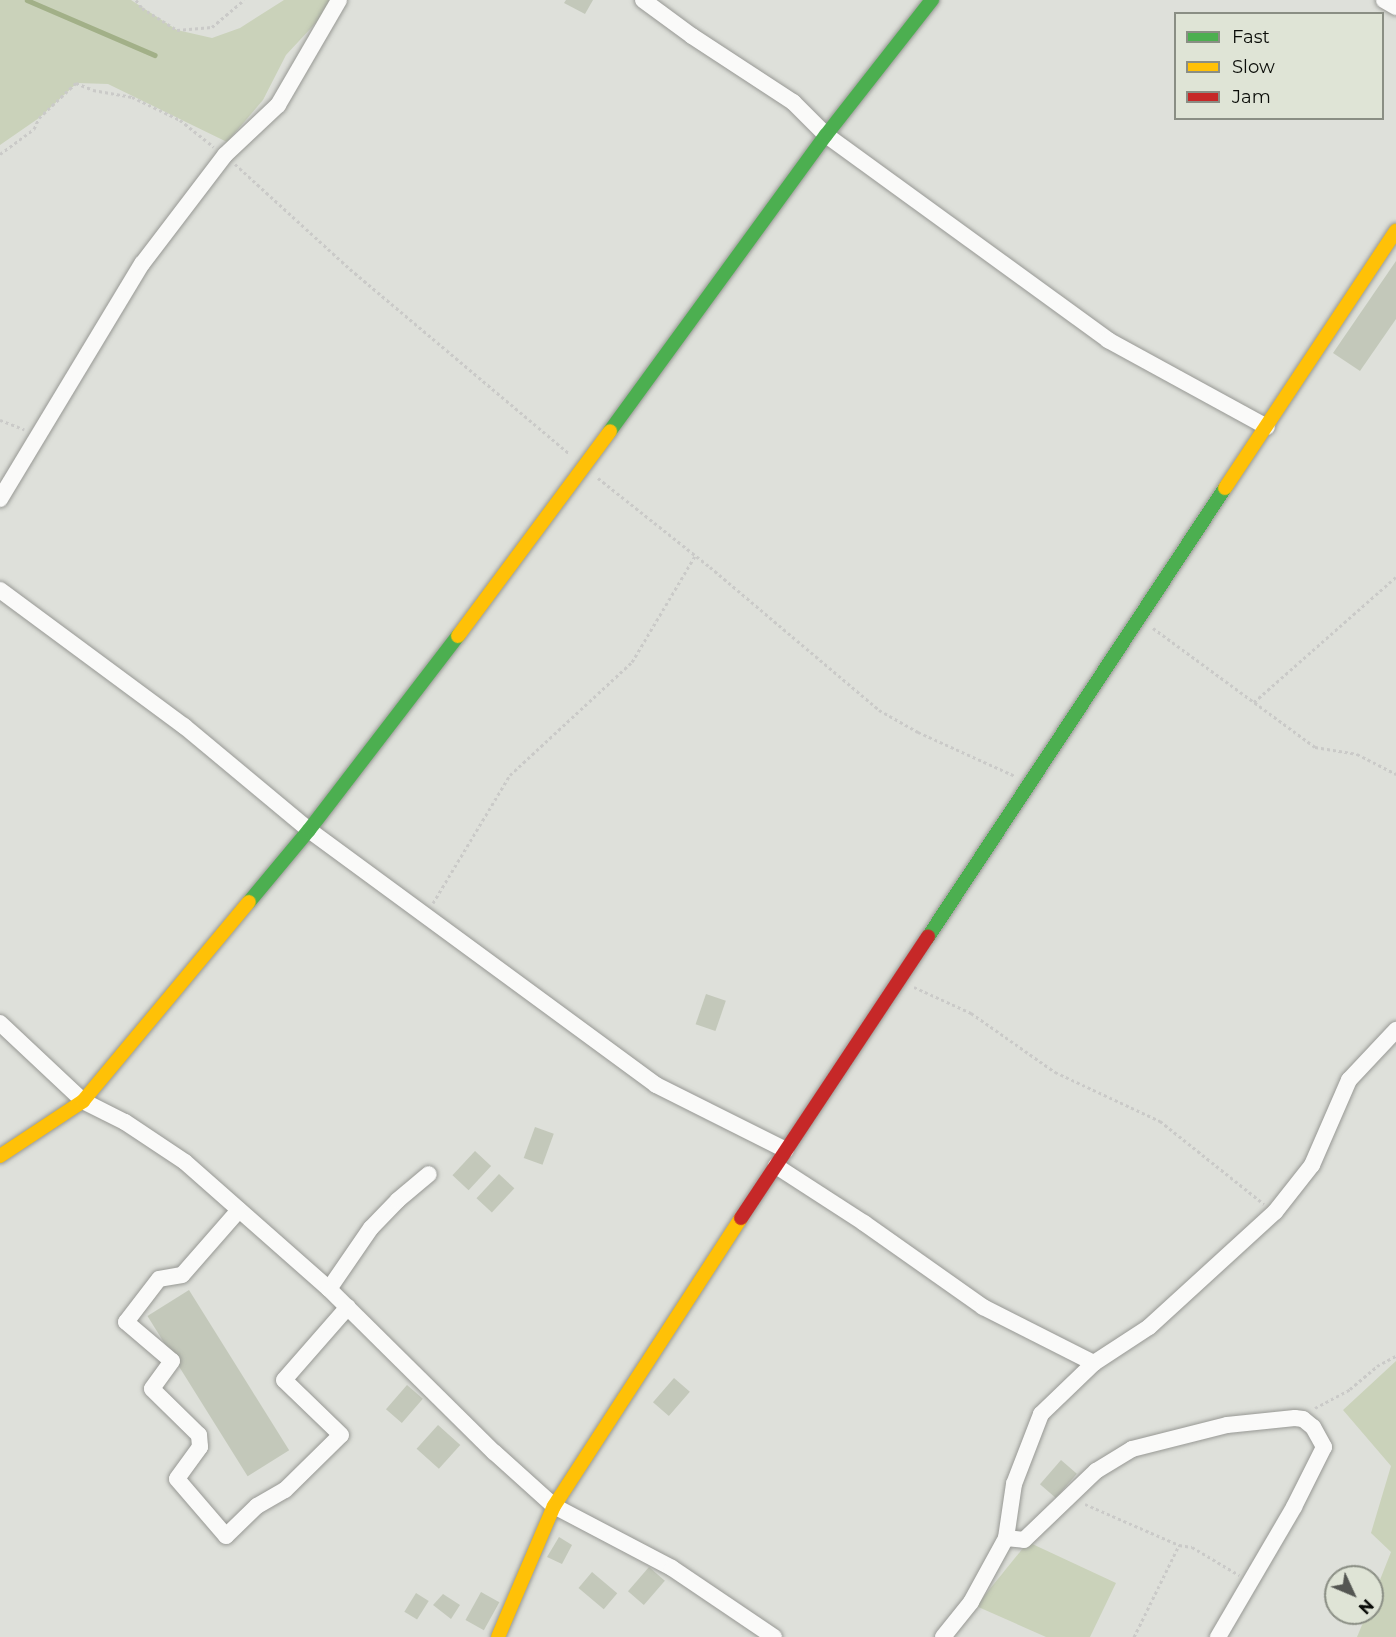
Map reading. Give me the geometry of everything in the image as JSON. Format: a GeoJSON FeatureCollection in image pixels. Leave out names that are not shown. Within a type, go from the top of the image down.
{"type":"FeatureCollection","features":[{"type":"Feature","properties":{"kind":"street"},"geometry":{"type":"LineString","coordinates":[[0,499],[142,264],[225,155],[278,105],[339,0]]}},
{"type":"Feature","properties":{"kind":"street"},"geometry":{"type":"LineString","coordinates":[[643,0],[692,36],[793,102],[826,135],[1108,340],[1267,427]]}},
{"type":"Feature","properties":{"kind":"street"},"geometry":{"type":"LineString","coordinates":[[0,1156],[83,1101],[309,830],[471,620],[582,465],[826,135],[932,0]]}},
{"type":"Feature","properties":{"kind":"street"},"geometry":{"type":"LineString","coordinates":[[1384,0],[1396,7]]}},
{"type":"Feature","properties":{"kind":"street"},"geometry":{"type":"LineString","coordinates":[[498,1637],[554,1506],[622,1398],[1396,231]]}},
{"type":"Feature","properties":{"kind":"street"},"geometry":{"type":"LineString","coordinates":[[0,591],[184,726],[309,830],[656,1085],[786,1150]]}},
{"type":"Feature","properties":{"kind":"street"},"geometry":{"type":"LineString","coordinates":[[0,1023],[83,1101],[125,1122],[185,1162],[329,1288],[494,1452],[554,1506],[672,1568],[774,1637]]}},
{"type":"Feature","properties":{"kind":"street"},"geometry":{"type":"LineString","coordinates":[[943,1637],[971,1602],[1006,1538],[1014,1484],[1041,1414],[1094,1363],[1149,1327],[1275,1212],[1312,1165],[1349,1080],[1396,1030]]}},
{"type":"Feature","properties":{"kind":"street"},"geometry":{"type":"LineString","coordinates":[[777,1166],[864,1222],[983,1307],[1094,1363]]}},
{"type":"Feature","properties":{"kind":"street"},"geometry":{"type":"LineString","coordinates":[[329,1288],[371,1228],[398,1200],[429,1174]]}},
{"type":"Feature","properties":{"kind":"street"},"geometry":{"type":"LineString","coordinates":[[239,1210],[182,1275],[159,1279],[126,1322],[171,1361],[152,1389],[199,1435],[200,1447],[177,1479],[226,1536],[257,1506],[285,1490],[341,1435],[284,1380],[348,1308]]}},
{"type":"Feature","properties":{"kind":"street"},"geometry":{"type":"LineString","coordinates":[[1006,1538],[1024,1540],[1096,1471],[1132,1449],[1227,1425],[1301,1419],[1313,1427],[1324,1447],[1294,1507],[1218,1637]]}},
{"type":"Feature","properties":{"kind":"path"},"geometry":{"type":"LineString","coordinates":[[136,0],[142,8],[177,30],[212,27],[244,0]]}},
{"type":"Feature","properties":{"kind":"path"},"geometry":{"type":"LineString","coordinates":[[0,154],[34,129],[39,118],[76,83],[93,90],[132,97],[171,116],[225,155],[350,269],[525,413],[582,465],[879,710],[918,732],[1030,784]]}},
{"type":"Feature","properties":{"kind":"path"},"geometry":{"type":"LineString","coordinates":[[0,420],[40,435]]}},
{"type":"Feature","properties":{"kind":"path"},"geometry":{"type":"LineString","coordinates":[[426,915],[510,776],[632,662],[695,556]]}},
{"type":"Feature","properties":{"kind":"path"},"geometry":{"type":"LineString","coordinates":[[1254,702],[1396,577]]}},
{"type":"Feature","properties":{"kind":"path"},"geometry":{"type":"LineString","coordinates":[[1139,618],[1316,747],[1357,754],[1396,774]]}},
{"type":"Feature","properties":{"kind":"path"},"geometry":{"type":"LineString","coordinates":[[900,980],[971,1013],[1055,1072],[1160,1121],[1275,1212]]}},
{"type":"Feature","properties":{"kind":"path"},"geometry":{"type":"LineString","coordinates":[[1301,1419],[1323,1401],[1350,1389],[1377,1366],[1396,1356]]}},
{"type":"Feature","properties":{"kind":"path"},"geometry":{"type":"LineString","coordinates":[[1068,1497],[1179,1545],[1192,1547],[1251,1582]]}},
{"type":"Feature","properties":{"kind":"path"},"geometry":{"type":"LineString","coordinates":[[1134,1637],[1179,1545]]}},
{"type":"Feature","properties":{"kind":"green space"},"geometry":{"type":"Polygon","coordinates":[[[0,0],[131,0],[177,30],[212,38],[240,28],[284,0],[337,0],[286,55],[263,100],[227,142],[108,84],[77,83],[39,118],[0,145],[0,0]]]}},
{"type":"Feature","properties":{"kind":"green space"},"geometry":{"type":"Polygon","coordinates":[[[1396,1361],[1396,1637],[1357,1637],[1362,1625],[1384,1625],[1384,1570],[1391,1552],[1371,1533],[1391,1466],[1343,1410],[1396,1361]]]}},
{"type":"Feature","properties":{"kind":"green space"},"geometry":{"type":"Polygon","coordinates":[[[1028,1542],[1116,1583],[1090,1637],[1046,1637],[976,1606],[1028,1542]]]}},
{"type":"Feature","properties":{"kind":"building"},"geometry":{"type":"Polygon","coordinates":[[[566,0],[593,0],[585,14],[564,3],[566,0]]]}},
{"type":"Feature","properties":{"kind":"building"},"geometry":{"type":"Polygon","coordinates":[[[1396,261],[1396,319],[1360,371],[1333,353],[1396,261]]]}},
{"type":"Feature","properties":{"kind":"building"},"geometry":{"type":"Polygon","coordinates":[[[706,994],[726,1001],[715,1031],[696,1024],[706,994]]]}},
{"type":"Feature","properties":{"kind":"building"},"geometry":{"type":"Polygon","coordinates":[[[535,1127],[554,1134],[543,1165],[524,1158],[535,1127]]]}},
{"type":"Feature","properties":{"kind":"building"},"geometry":{"type":"Polygon","coordinates":[[[475,1151],[491,1166],[469,1190],[452,1175],[475,1151]]]}},
{"type":"Feature","properties":{"kind":"building"},"geometry":{"type":"Polygon","coordinates":[[[499,1174],[514,1188],[492,1212],[476,1198],[499,1174]]]}},
{"type":"Feature","properties":{"kind":"building"},"geometry":{"type":"Polygon","coordinates":[[[189,1290],[289,1450],[248,1476],[147,1316],[189,1290]]]}},
{"type":"Feature","properties":{"kind":"building"},"geometry":{"type":"Polygon","coordinates":[[[674,1378],[690,1392],[669,1416],[653,1402],[674,1378]]]}},
{"type":"Feature","properties":{"kind":"building"},"geometry":{"type":"Polygon","coordinates":[[[407,1385],[423,1399],[402,1423],[386,1409],[407,1385]]]}},
{"type":"Feature","properties":{"kind":"building"},"geometry":{"type":"Polygon","coordinates":[[[438,1425],[460,1445],[439,1469],[417,1449],[438,1425]]]}},
{"type":"Feature","properties":{"kind":"building"},"geometry":{"type":"Polygon","coordinates":[[[1061,1460],[1077,1474],[1056,1498],[1040,1484],[1061,1460]]]}},
{"type":"Feature","properties":{"kind":"building"},"geometry":{"type":"Polygon","coordinates":[[[559,1537],[572,1545],[562,1564],[547,1557],[559,1537]]]}},
{"type":"Feature","properties":{"kind":"building"},"geometry":{"type":"Polygon","coordinates":[[[649,1567],[665,1581],[644,1605],[628,1591],[649,1567]]]}},
{"type":"Feature","properties":{"kind":"building"},"geometry":{"type":"Polygon","coordinates":[[[592,1572],[617,1593],[604,1609],[579,1588],[592,1572]]]}},
{"type":"Feature","properties":{"kind":"building"},"geometry":{"type":"Polygon","coordinates":[[[481,1592],[499,1602],[484,1630],[465,1620],[481,1592]]]}},
{"type":"Feature","properties":{"kind":"building"},"geometry":{"type":"Polygon","coordinates":[[[416,1593],[429,1601],[417,1620],[404,1612],[416,1593]]]}},
{"type":"Feature","properties":{"kind":"building"},"geometry":{"type":"Polygon","coordinates":[[[443,1594],[460,1605],[451,1619],[433,1605],[443,1594]]]}},
{"type":"Feature","properties":{"kind":"waterway"},"geometry":{"type":"LineString","coordinates":[[27,0],[155,55]]}},
{"type":"Feature","properties":{"kind":"traffic: fast"},"geometry":{"type":"LineString","coordinates":[[610,431],[826,135],[932,0]]}},
{"type":"Feature","properties":{"kind":"traffic: fast"},"geometry":{"type":"LineString","coordinates":[[928,937],[1225,488]]}},
{"type":"Feature","properties":{"kind":"traffic: fast"},"geometry":{"type":"LineString","coordinates":[[249,902],[309,830],[458,636]]}},
{"type":"Feature","properties":{"kind":"traffic: slow"},"geometry":{"type":"LineString","coordinates":[[1225,488],[1396,231]]}},
{"type":"Feature","properties":{"kind":"traffic: slow"},"geometry":{"type":"LineString","coordinates":[[458,636],[610,431]]}},
{"type":"Feature","properties":{"kind":"traffic: slow"},"geometry":{"type":"LineString","coordinates":[[0,1156],[83,1101],[249,902]]}},
{"type":"Feature","properties":{"kind":"traffic: slow"},"geometry":{"type":"LineString","coordinates":[[498,1637],[554,1506],[741,1218]]}},
{"type":"Feature","properties":{"kind":"traffic: jam"},"geometry":{"type":"LineString","coordinates":[[741,1218],[928,937]]}}]}
